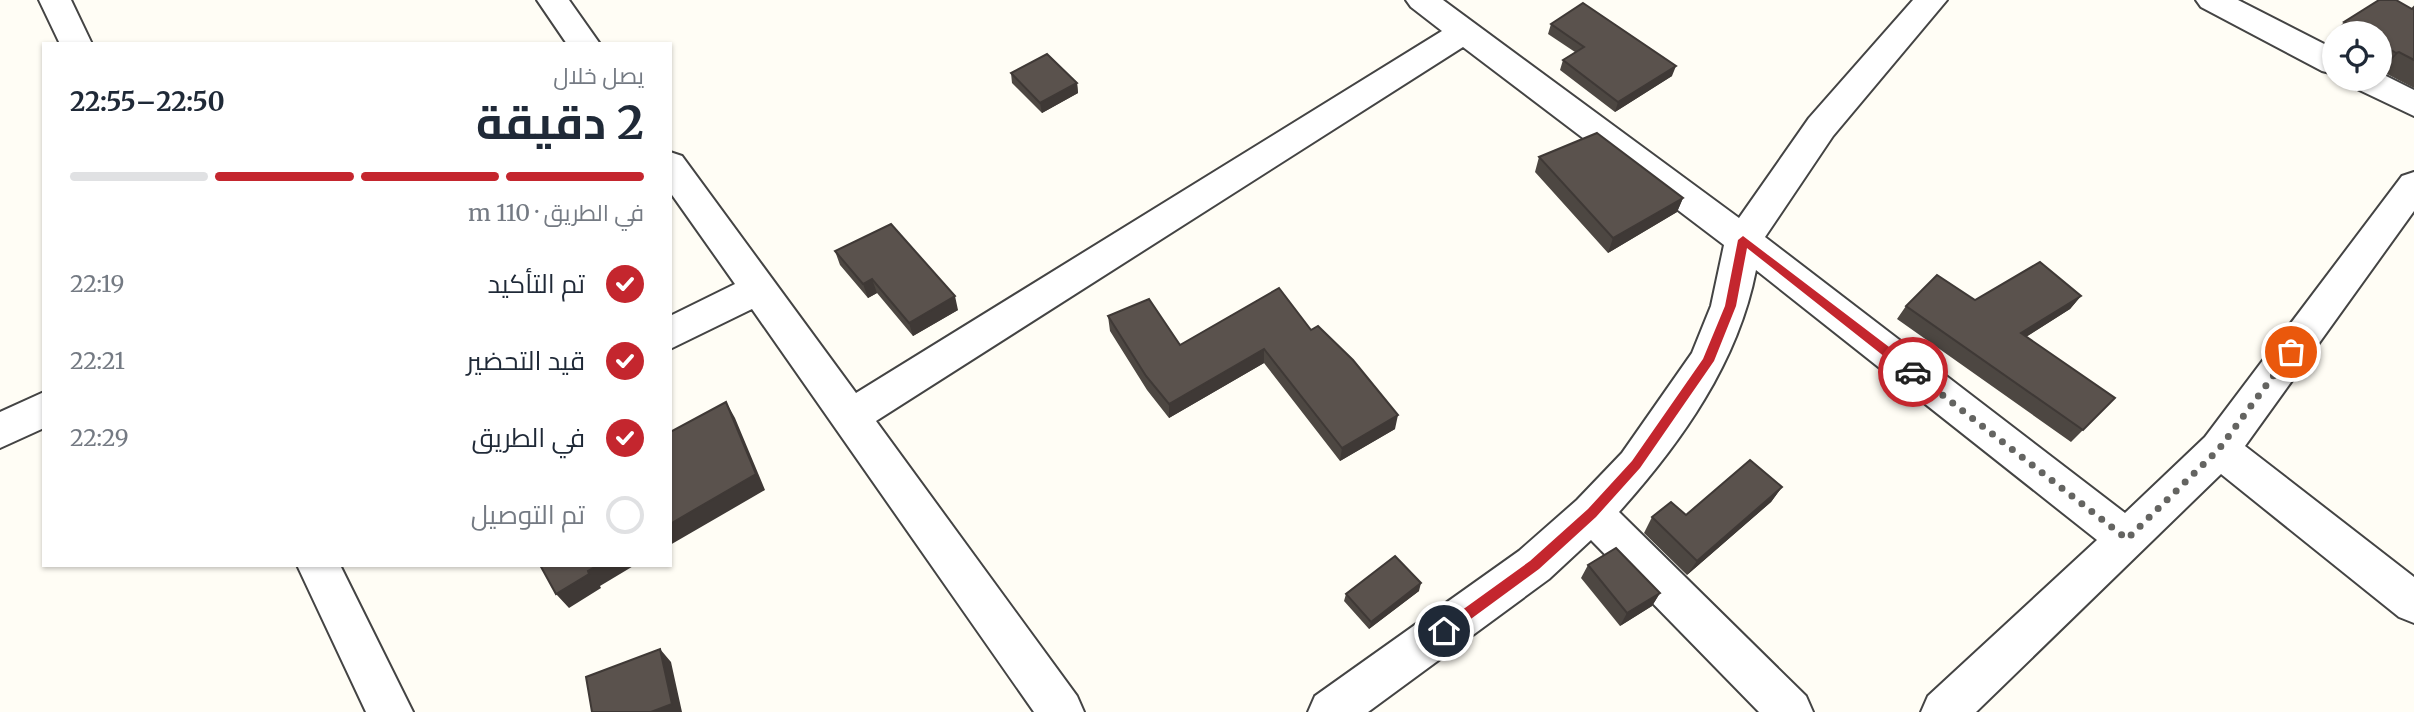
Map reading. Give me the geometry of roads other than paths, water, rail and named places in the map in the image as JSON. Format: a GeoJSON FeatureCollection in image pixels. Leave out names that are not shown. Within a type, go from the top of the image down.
{"type":"FeatureCollection","features":[{"type":"Feature","properties":{"kind":"street"},"geometry":{"type":"LineString","coordinates":[[55,0],[75,42]]}},
{"type":"Feature","properties":{"kind":"street"},"geometry":{"type":"LineString","coordinates":[[552,0],[583,42]]}},
{"type":"Feature","properties":{"kind":"street"},"geometry":{"type":"LineString","coordinates":[[1422,0],[1462,33],[1743,240],[2127,539]]}},
{"type":"Feature","properties":{"kind":"street"},"geometry":{"type":"LineString","coordinates":[[1331,712],[1534,565],[1592,513],[1636,465],[1708,361],[1730,306],[1743,240],[1821,127],[1931,0]]}},
{"type":"Feature","properties":{"kind":"street"},"geometry":{"type":"LineString","coordinates":[[2211,0],[2322,57]]}},
{"type":"Feature","properties":{"kind":"street"},"geometry":{"type":"LineString","coordinates":[[850,417],[1462,33]]}},
{"type":"Feature","properties":{"kind":"street"},"geometry":{"type":"LineString","coordinates":[[2389,91],[2414,104]]}},
{"type":"Feature","properties":{"kind":"street"},"geometry":{"type":"LineString","coordinates":[[672,168],[1061,712]]}},
{"type":"Feature","properties":{"kind":"street"},"geometry":{"type":"LineString","coordinates":[[1944,712],[2219,449],[2414,185]]}},
{"type":"Feature","properties":{"kind":"street"},"geometry":{"type":"LineString","coordinates":[[672,333],[759,289]]}},
{"type":"Feature","properties":{"kind":"street"},"geometry":{"type":"LineString","coordinates":[[0,431],[42,410]]}},
{"type":"Feature","properties":{"kind":"street"},"geometry":{"type":"LineString","coordinates":[[2219,449],[2414,603]]}},
{"type":"Feature","properties":{"kind":"street"},"geometry":{"type":"LineString","coordinates":[[1592,513],[1790,712]]}},
{"type":"Feature","properties":{"kind":"street"},"geometry":{"type":"LineString","coordinates":[[319,567],[390,712]]}}]}
